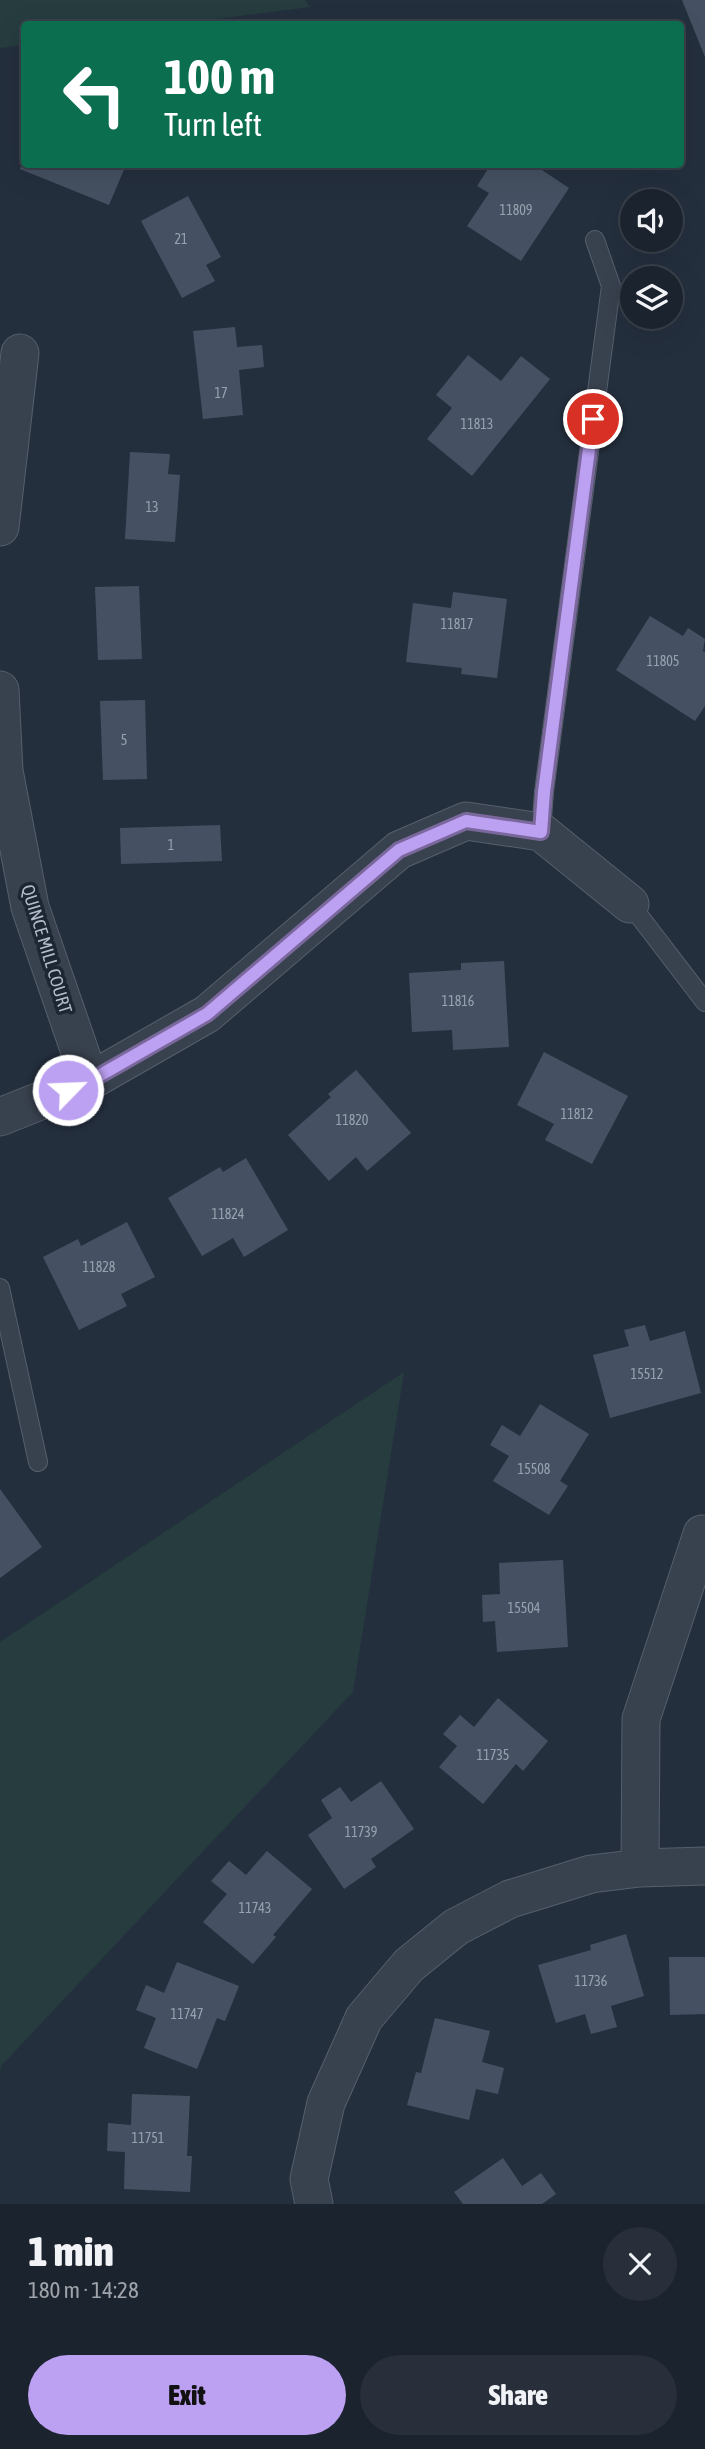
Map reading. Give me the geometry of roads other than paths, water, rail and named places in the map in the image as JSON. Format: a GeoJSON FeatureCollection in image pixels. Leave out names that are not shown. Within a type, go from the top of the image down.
{"type":"FeatureCollection","features":[{"type":"Feature","properties":{"kind":"street"},"geometry":{"type":"LineString","coordinates":[[0,527],[20,353]]}},
{"type":"Feature","properties":{"kind":"street","name":"QUINCE MILL COURT"},"geometry":{"type":"LineString","coordinates":[[0,690],[4,771],[30,907],[90,1081]]}},
{"type":"Feature","properties":{"kind":"street"},"geometry":{"type":"LineString","coordinates":[[0,1117],[90,1081],[207,1014],[399,850],[466,821],[541,832],[630,904]]}},
{"type":"Feature","properties":{"kind":"street"},"geometry":{"type":"LineString","coordinates":[[640,1868],[641,1719],[702,1534]]}},
{"type":"Feature","properties":{"kind":"street"},"geometry":{"type":"LineString","coordinates":[[314,2204],[309,2179],[327,2103],[363,2018],[409,1965],[456,1927],[510,1899],[591,1874],[640,1868],[705,1866]]}},
{"type":"Feature","properties":{"kind":"lane"},"geometry":{"type":"LineString","coordinates":[[541,832],[611,286],[595,240]]}},
{"type":"Feature","properties":{"kind":"lane"},"geometry":{"type":"LineString","coordinates":[[630,904],[705,1002]]}},
{"type":"Feature","properties":{"kind":"lane"},"geometry":{"type":"LineString","coordinates":[[0,1288],[38,1462]]}}]}
